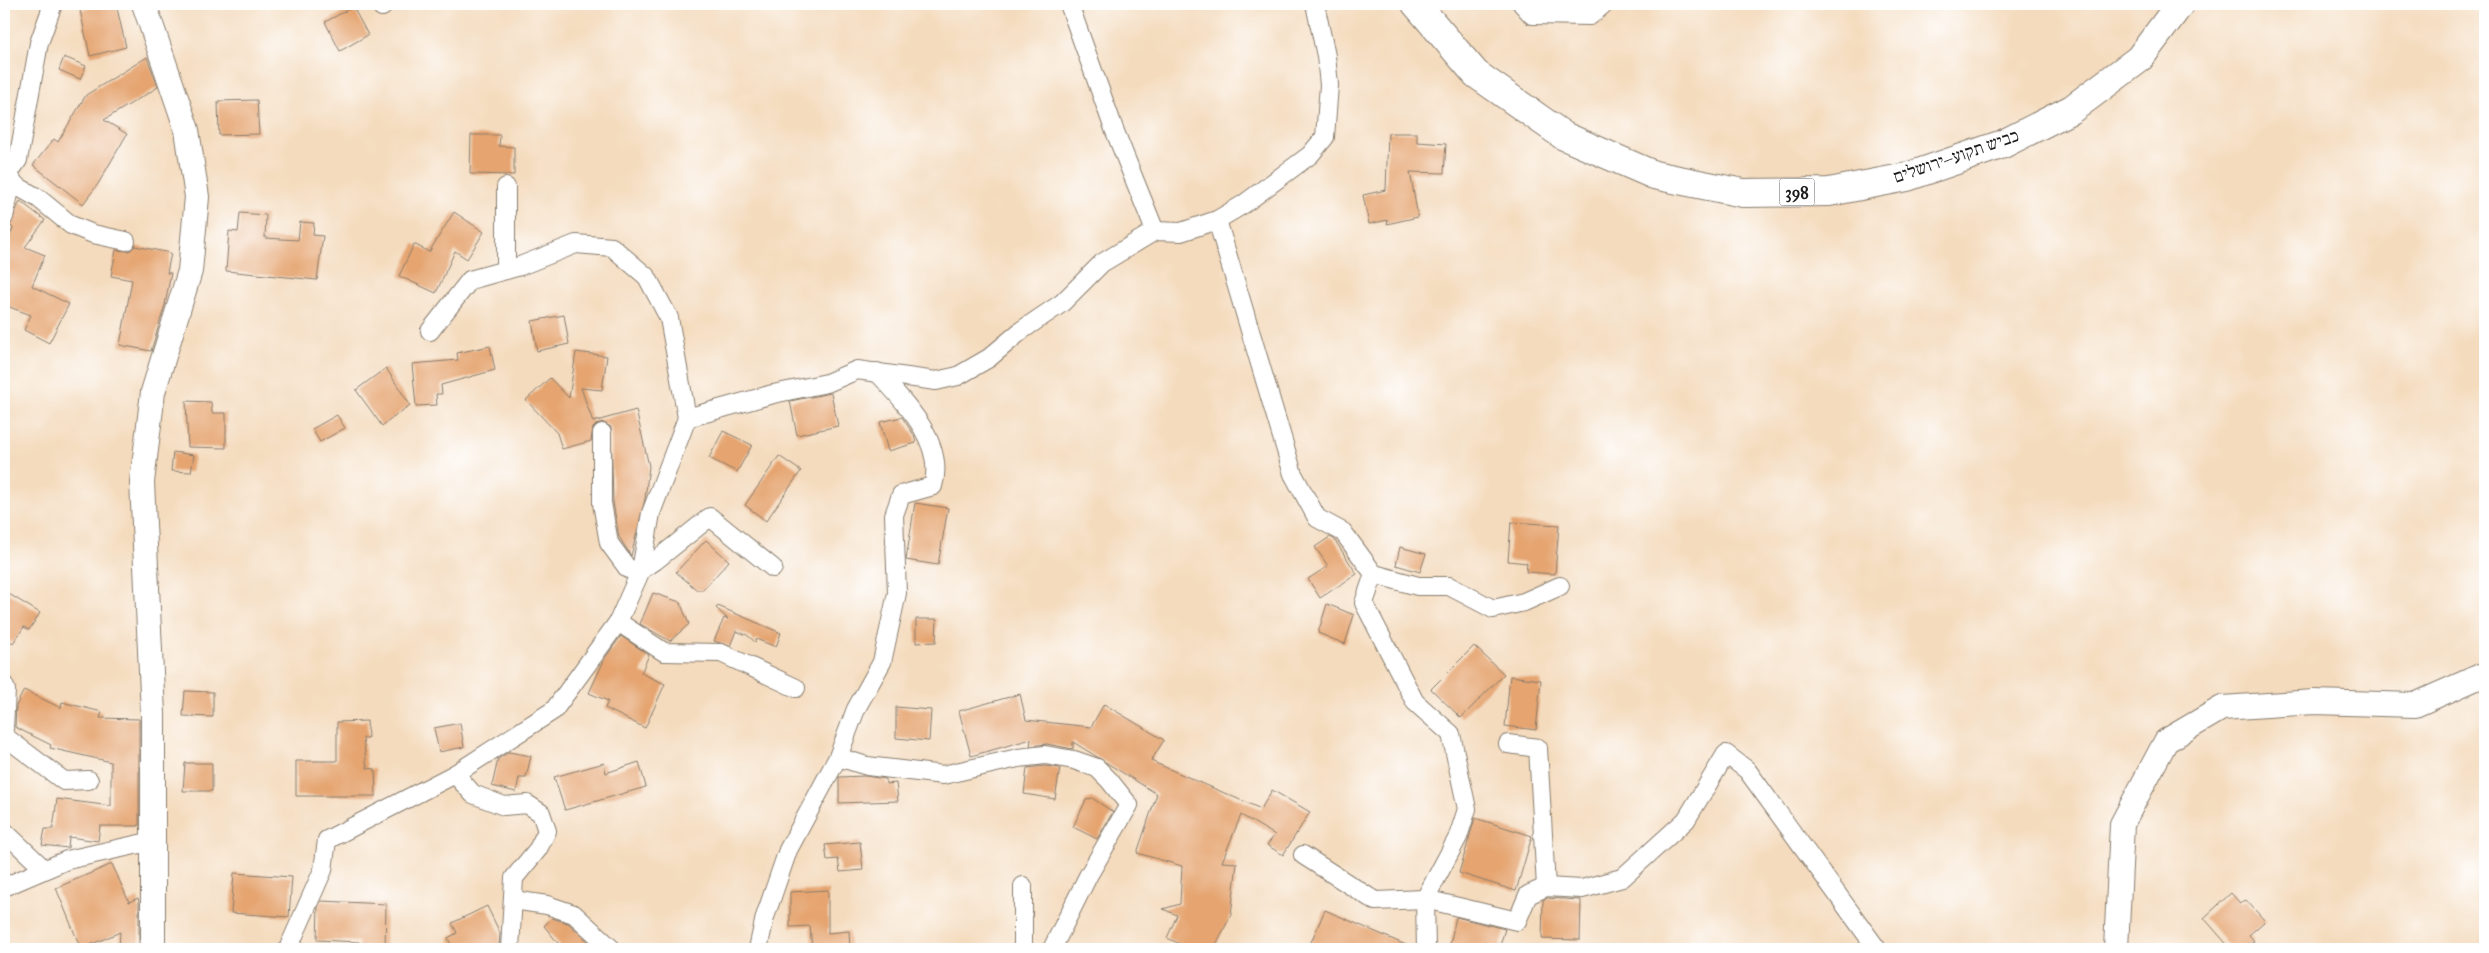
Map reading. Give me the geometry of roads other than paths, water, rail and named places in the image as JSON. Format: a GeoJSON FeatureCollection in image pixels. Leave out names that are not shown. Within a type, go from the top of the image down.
{"type":"FeatureCollection","features":[{"type":"Feature","properties":{"kind":"main road","name":"כביש תקוע–ירושלים"},"geometry":{"type":"LineString","coordinates":[[1416,4],[1476,74],[1564,136],[1654,175],[1743,193],[1829,192],[1907,177],[2003,144],[2072,109],[2139,59],[2180,4]]}},
{"type":"Feature","properties":{"kind":"street"},"geometry":{"type":"LineString","coordinates":[[4,217],[9,194],[9,178],[18,160],[39,43],[53,4]]}},
{"type":"Feature","properties":{"kind":"street"},"geometry":{"type":"LineString","coordinates":[[144,4],[187,130],[197,197],[190,271],[153,392],[142,482],[153,714],[153,949]]}},
{"type":"Feature","properties":{"kind":"street"},"geometry":{"type":"LineString","coordinates":[[1069,4],[1114,129],[1154,231]]}},
{"type":"Feature","properties":{"kind":"street"},"geometry":{"type":"LineString","coordinates":[[687,418],[773,394],[827,383],[857,370],[936,381],[958,376],[989,358],[1022,330],[1062,303],[1102,263],[1154,231],[1181,232],[1217,220],[1244,204],[1310,155],[1325,137],[1329,85],[1323,40],[1315,4]]}},
{"type":"Feature","properties":{"kind":"street"},"geometry":{"type":"LineString","coordinates":[[1522,4],[1532,14],[1590,16],[1604,4]]}},
{"type":"Feature","properties":{"kind":"street"},"geometry":{"type":"LineString","coordinates":[[9,178],[38,198],[71,225],[93,234],[126,241]]}},
{"type":"Feature","properties":{"kind":"street"},"geometry":{"type":"LineString","coordinates":[[506,187],[506,270]]}},
{"type":"Feature","properties":{"kind":"street"},"geometry":{"type":"LineString","coordinates":[[1217,220],[1293,474],[1317,518],[1344,532],[1374,574],[1418,586],[1449,586],[1493,609],[1524,602],[1560,586]]}},
{"type":"Feature","properties":{"kind":"street"},"geometry":{"type":"LineString","coordinates":[[288,949],[323,870],[327,840],[455,774],[554,710],[618,622],[641,570],[651,513],[687,418],[669,318],[647,277],[612,247],[576,244],[506,270],[470,280],[430,331]]}},
{"type":"Feature","properties":{"kind":"street"},"geometry":{"type":"LineString","coordinates":[[758,949],[765,917],[788,850],[838,757],[856,709],[882,662],[897,593],[894,515],[901,495],[933,486],[937,474],[933,446],[922,427],[877,372]]}},
{"type":"Feature","properties":{"kind":"street"},"geometry":{"type":"LineString","coordinates":[[602,434],[602,503],[609,543],[628,569],[641,570],[710,517],[773,568]]}},
{"type":"Feature","properties":{"kind":"street"},"geometry":{"type":"LineString","coordinates":[[1374,574],[1364,603],[1415,702],[1451,734],[1467,809],[1458,837],[1425,899],[1426,949]]}},
{"type":"Feature","properties":{"kind":"street"},"geometry":{"type":"LineString","coordinates":[[618,622],[664,652],[722,654],[796,688]]}},
{"type":"Feature","properties":{"kind":"street"},"geometry":{"type":"LineString","coordinates":[[2116,949],[2122,824],[2166,741],[2222,708],[2314,702],[2415,704],[2485,674]]}},
{"type":"Feature","properties":{"kind":"street"},"geometry":{"type":"LineString","coordinates":[[4,686],[6,690],[4,729]]}},
{"type":"Feature","properties":{"kind":"street"},"geometry":{"type":"LineString","coordinates":[[4,736],[64,781],[89,780]]}},
{"type":"Feature","properties":{"kind":"street"},"geometry":{"type":"LineString","coordinates":[[1508,744],[1538,748],[1546,887]]}},
{"type":"Feature","properties":{"kind":"street"},"geometry":{"type":"LineString","coordinates":[[1303,856],[1375,901],[1425,899],[1517,921],[1528,895],[1546,887],[1582,889],[1622,878],[1686,820],[1726,754],[1748,770],[1877,949]]}},
{"type":"Feature","properties":{"kind":"street"},"geometry":{"type":"LineString","coordinates":[[838,757],[867,766],[943,776],[1018,758],[1045,755],[1074,760],[1096,768],[1109,780],[1129,805],[1088,876],[1052,949]]}},
{"type":"Feature","properties":{"kind":"street"},"geometry":{"type":"LineString","coordinates":[[455,774],[473,794],[504,806],[527,804],[541,813],[547,831],[538,849],[514,878],[510,949]]}},
{"type":"Feature","properties":{"kind":"street"},"geometry":{"type":"LineString","coordinates":[[4,831],[44,870]]}},
{"type":"Feature","properties":{"kind":"street"},"geometry":{"type":"LineString","coordinates":[[4,887],[67,860],[153,840]]}},
{"type":"Feature","properties":{"kind":"street"},"geometry":{"type":"LineString","coordinates":[[1023,886],[1023,949]]}},
{"type":"Feature","properties":{"kind":"street"},"geometry":{"type":"LineString","coordinates":[[513,900],[547,905],[574,914],[612,949]]}}]}
